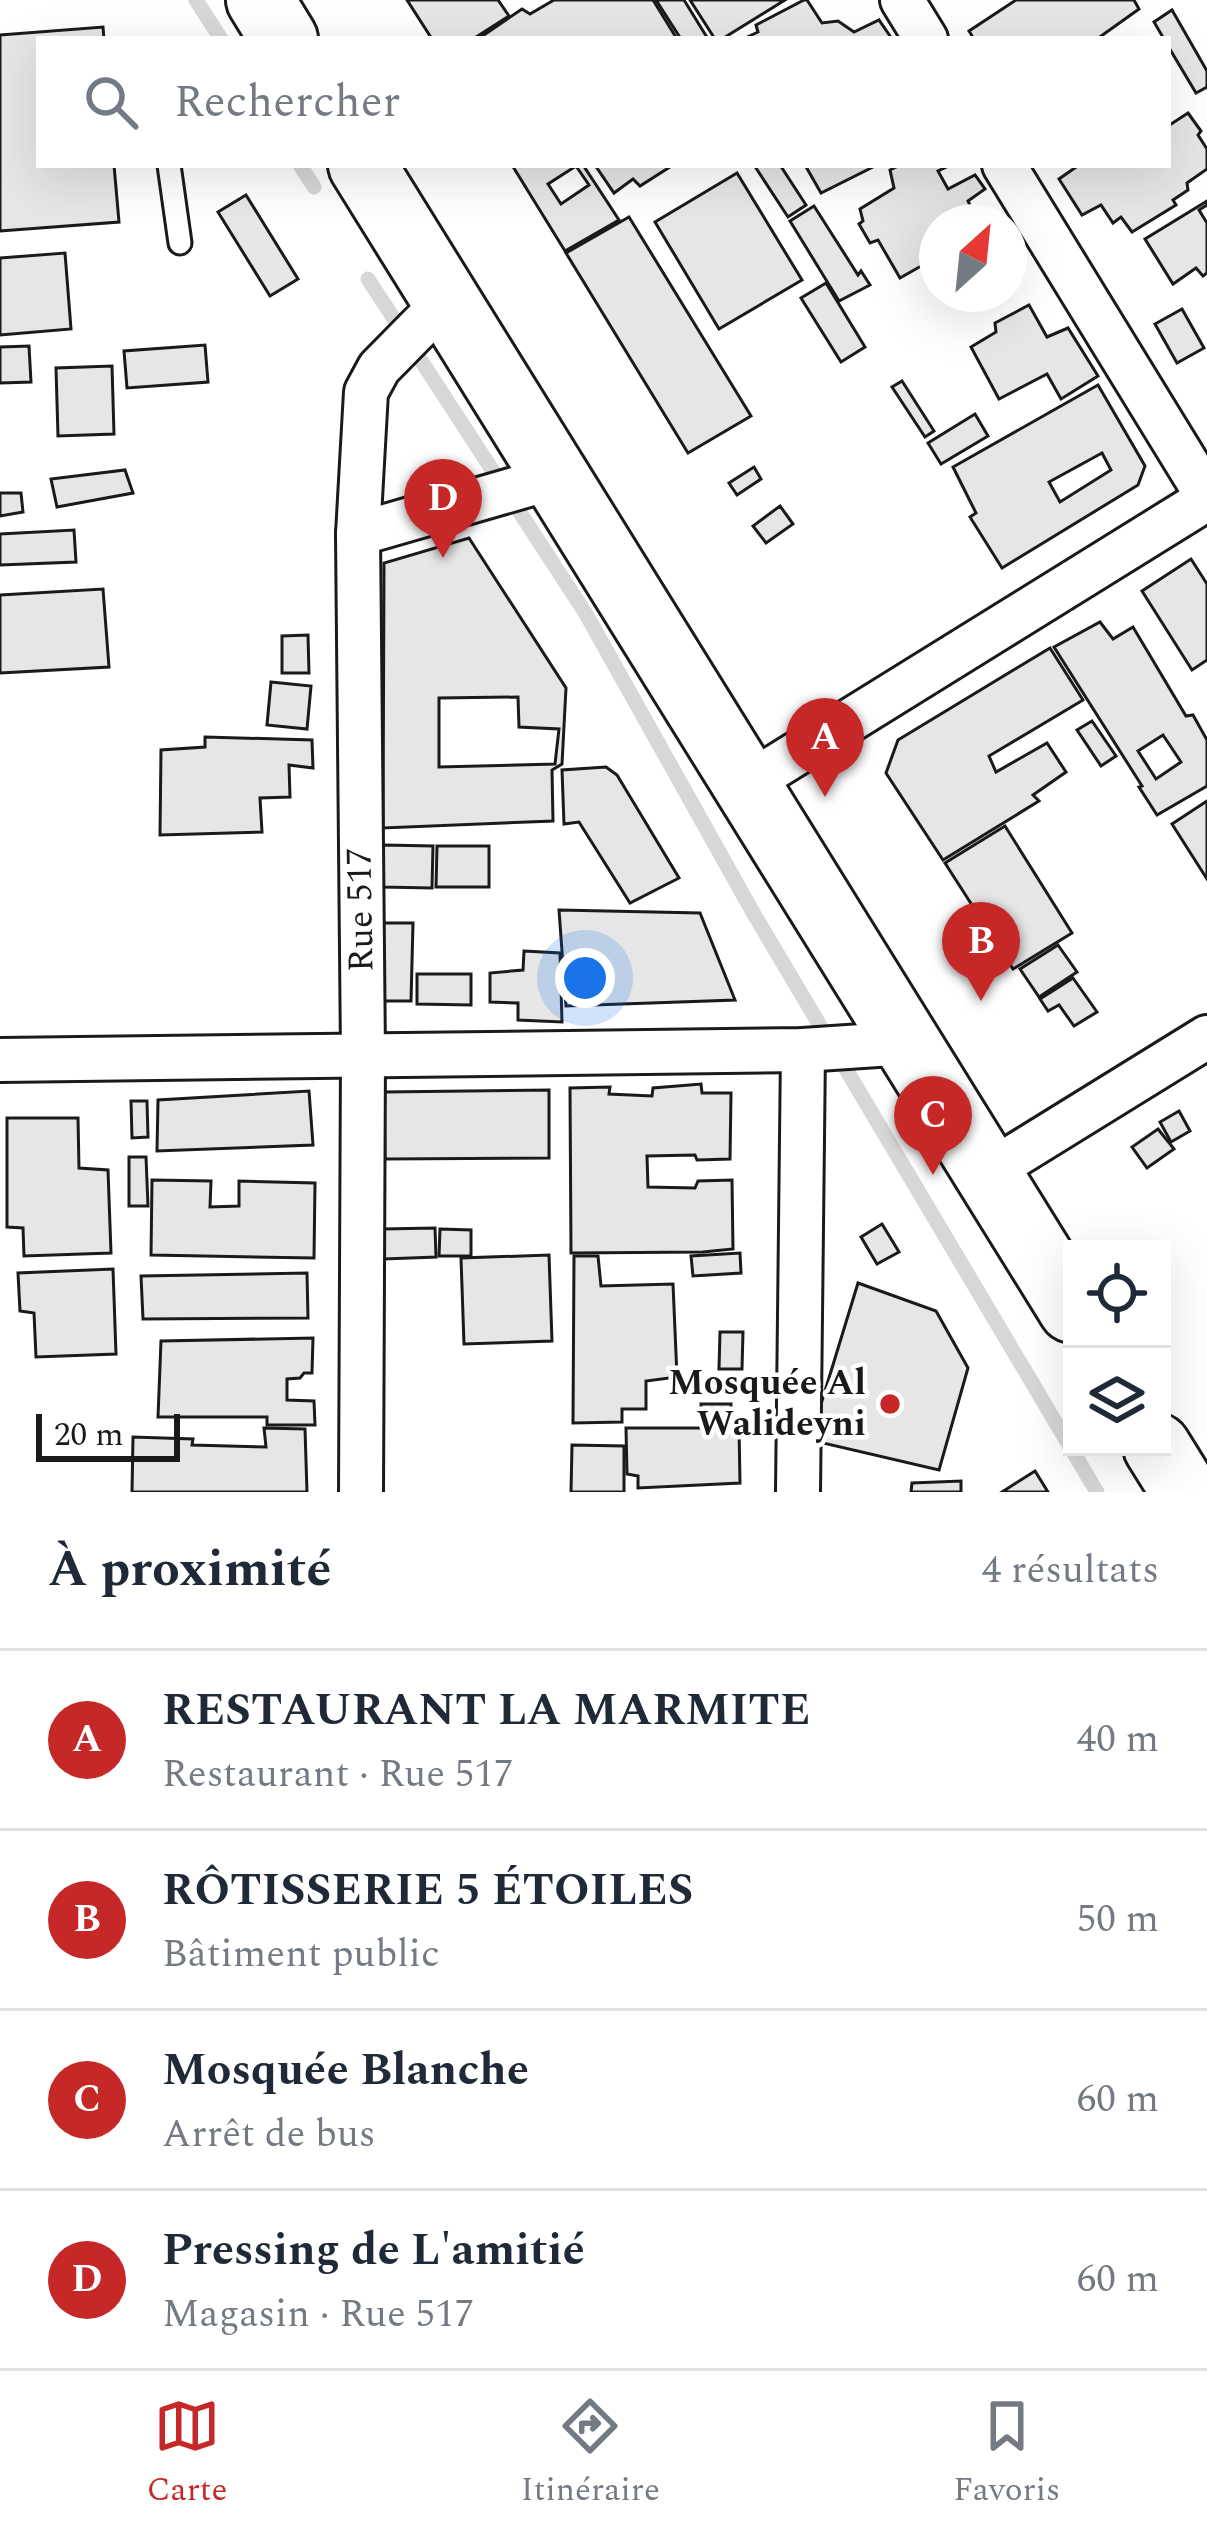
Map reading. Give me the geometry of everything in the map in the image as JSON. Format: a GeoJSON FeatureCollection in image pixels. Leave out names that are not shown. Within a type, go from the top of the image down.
{"type":"FeatureCollection","features":[{"type":"Feature","properties":{"kind":"main road"},"geometry":{"type":"LineString","coordinates":[[364,168],[1063,1294]]}},
{"type":"Feature","properties":{"kind":"main road"},"geometry":{"type":"LineString","coordinates":[[1163,1456],[1185,1492]]}},
{"type":"Feature","properties":{"kind":"street"},"geometry":{"type":"LineString","coordinates":[[902,0],[924,36]]}},
{"type":"Feature","properties":{"kind":"street"},"geometry":{"type":"LineString","coordinates":[[746,785],[1207,498],[1006,168]]}},
{"type":"Feature","properties":{"kind":"street","name":"Rue 517"},"geometry":{"type":"LineString","coordinates":[[362,1492],[358,534],[367,392],[379,368],[446,300]]}},
{"type":"Feature","properties":{"kind":"street"},"geometry":{"type":"LineString","coordinates":[[358,534],[556,477]]}},
{"type":"Feature","properties":{"kind":"street"},"geometry":{"type":"LineString","coordinates":[[987,1172],[1207,1037]]}},
{"type":"Feature","properties":{"kind":"street"},"geometry":{"type":"LineString","coordinates":[[0,1060],[803,1050],[907,1043]]}},
{"type":"Feature","properties":{"kind":"street"},"geometry":{"type":"LineString","coordinates":[[798,1492],[803,1050]]}},
{"type":"Feature","properties":{"kind":"lane"},"geometry":{"type":"LineString","coordinates":[[169,168],[180,243]]}},
{"type":"Feature","properties":{"kind":"building"},"geometry":{"type":"Polygon","coordinates":[[[407,0],[498,0],[509,16],[478,36],[430,36],[407,0]]]}},
{"type":"Feature","properties":{"kind":"building"},"geometry":{"type":"Polygon","coordinates":[[[554,0],[653,0],[675,36],[482,36],[522,9],[530,14],[554,0]]]}},
{"type":"Feature","properties":{"kind":"building"},"geometry":{"type":"Polygon","coordinates":[[[656,0],[684,0],[706,36],[679,36],[656,0]]]}},
{"type":"Feature","properties":{"kind":"building"},"geometry":{"type":"Polygon","coordinates":[[[690,0],[785,0],[727,36],[713,36],[690,0]]]}},
{"type":"Feature","properties":{"kind":"building"},"geometry":{"type":"Polygon","coordinates":[[[807,0],[822,23],[838,21],[854,32],[879,20],[890,36],[749,36],[758,32],[756,25],[807,0]]]}},
{"type":"Feature","properties":{"kind":"building"},"geometry":{"type":"Polygon","coordinates":[[[1016,0],[1134,0],[1139,9],[1101,36],[972,36],[969,31],[1016,0]]]}},
{"type":"Feature","properties":{"kind":"building"},"geometry":{"type":"Polygon","coordinates":[[[1172,10],[1207,71],[1207,87],[1196,93],[1171,51],[1171,36],[1162,36],[1154,22],[1172,10]]]}},
{"type":"Feature","properties":{"kind":"building"},"geometry":{"type":"Polygon","coordinates":[[[103,27],[104,36],[36,36],[36,168],[114,168],[119,222],[0,231],[0,35],[103,27]]]}},
{"type":"Feature","properties":{"kind":"building"},"geometry":{"type":"Polygon","coordinates":[[[1188,113],[1207,149],[1207,169],[1187,183],[1188,190],[1173,200],[1176,205],[1132,232],[1121,217],[1113,223],[1101,205],[1082,215],[1059,179],[1075,168],[1171,168],[1171,124],[1188,113]]]}},
{"type":"Feature","properties":{"kind":"building"},"geometry":{"type":"Polygon","coordinates":[[[514,168],[573,168],[548,184],[561,204],[589,185],[577,168],[585,168],[619,220],[565,251],[514,168]]]}},
{"type":"Feature","properties":{"kind":"building"},"geometry":{"type":"Polygon","coordinates":[[[597,168],[668,168],[640,186],[633,179],[614,193],[597,168]]]}},
{"type":"Feature","properties":{"kind":"building"},"geometry":{"type":"Polygon","coordinates":[[[756,168],[782,168],[806,205],[788,217],[756,168]]]}},
{"type":"Feature","properties":{"kind":"building"},"geometry":{"type":"Polygon","coordinates":[[[807,168],[871,168],[821,193],[807,168]]]}},
{"type":"Feature","properties":{"kind":"building"},"geometry":{"type":"Polygon","coordinates":[[[894,168],[944,168],[938,171],[948,189],[975,175],[985,189],[969,204],[919,204],[919,267],[900,278],[878,240],[870,243],[859,224],[863,221],[860,209],[894,188],[890,170],[894,168]]]}},
{"type":"Feature","properties":{"kind":"building"},"geometry":{"type":"Polygon","coordinates":[[[737,173],[802,280],[719,329],[655,222],[737,173]]]}},
{"type":"Feature","properties":{"kind":"building"},"geometry":{"type":"Polygon","coordinates":[[[246,195],[298,279],[270,296],[218,212],[246,195]]]}},
{"type":"Feature","properties":{"kind":"building"},"geometry":{"type":"Polygon","coordinates":[[[1207,201],[1199,210],[1207,223],[1207,273],[1203,276],[1196,268],[1173,284],[1145,239],[1207,201]]]}},
{"type":"Feature","properties":{"kind":"building"},"geometry":{"type":"Polygon","coordinates":[[[814,206],[858,275],[861,271],[870,285],[839,301],[790,221],[814,206]]]}},
{"type":"Feature","properties":{"kind":"building"},"geometry":{"type":"Polygon","coordinates":[[[629,217],[751,416],[688,453],[566,253],[629,217]]]}},
{"type":"Feature","properties":{"kind":"building"},"geometry":{"type":"Polygon","coordinates":[[[65,253],[71,329],[0,335],[0,258],[65,253]]]}},
{"type":"Feature","properties":{"kind":"building"},"geometry":{"type":"Polygon","coordinates":[[[826,283],[865,347],[841,362],[801,298],[826,283]]]}},
{"type":"Feature","properties":{"kind":"building"},"geometry":{"type":"Polygon","coordinates":[[[1027,306],[1047,337],[1068,328],[1098,376],[1061,399],[1047,374],[999,399],[971,347],[996,332],[995,323],[1016,312],[1027,312],[1027,306]]]}},
{"type":"Feature","properties":{"kind":"building"},"geometry":{"type":"Polygon","coordinates":[[[1182,309],[1204,348],[1177,363],[1155,324],[1182,309]]]}},
{"type":"Feature","properties":{"kind":"building"},"geometry":{"type":"Polygon","coordinates":[[[205,345],[208,382],[127,388],[124,351],[205,345]]]}},
{"type":"Feature","properties":{"kind":"building"},"geometry":{"type":"Polygon","coordinates":[[[29,346],[31,382],[0,383],[0,347],[29,346]]]}},
{"type":"Feature","properties":{"kind":"building"},"geometry":{"type":"Polygon","coordinates":[[[112,366],[114,434],[58,436],[56,368],[112,366]]]}},
{"type":"Feature","properties":{"kind":"building"},"geometry":{"type":"Polygon","coordinates":[[[902,381],[934,431],[925,437],[892,387],[902,381]]]}},
{"type":"Feature","properties":{"kind":"building"},"geometry":{"type":"Polygon","coordinates":[[[1098,385],[1145,466],[1138,485],[1002,568],[970,517],[976,513],[953,467],[1098,385]],[[1102,453],[1049,482],[1060,502],[1111,470],[1102,453]]]}},
{"type":"Feature","properties":{"kind":"building"},"geometry":{"type":"Polygon","coordinates":[[[975,414],[988,436],[941,464],[928,443],[975,414]]]}},
{"type":"Feature","properties":{"kind":"building"},"geometry":{"type":"Polygon","coordinates":[[[754,467],[761,479],[737,495],[729,483],[754,467]]]}},
{"type":"Feature","properties":{"kind":"building"},"geometry":{"type":"Polygon","coordinates":[[[125,470],[133,493],[57,507],[51,479],[125,470]]]}},
{"type":"Feature","properties":{"kind":"building"},"geometry":{"type":"Polygon","coordinates":[[[0,493],[21,493],[23,512],[0,516],[0,493]]]}},
{"type":"Feature","properties":{"kind":"building"},"geometry":{"type":"Polygon","coordinates":[[[780,506],[793,524],[766,543],[753,526],[780,506]]]}},
{"type":"Feature","properties":{"kind":"building"},"geometry":{"type":"Polygon","coordinates":[[[74,530],[76,562],[0,565],[0,534],[74,530]]]}},
{"type":"Feature","properties":{"kind":"building"},"geometry":{"type":"Polygon","coordinates":[[[469,538],[566,688],[562,764],[552,770],[553,821],[383,828],[384,563],[469,538]],[[518,697],[439,698],[439,767],[555,764],[559,729],[519,727],[518,697]]]}},
{"type":"Feature","properties":{"kind":"building"},"geometry":{"type":"Polygon","coordinates":[[[1191,559],[1207,584],[1207,660],[1192,670],[1142,591],[1191,559]]]}},
{"type":"Feature","properties":{"kind":"building"},"geometry":{"type":"Polygon","coordinates":[[[103,589],[109,667],[0,673],[0,595],[103,589]]]}},
{"type":"Feature","properties":{"kind":"building"},"geometry":{"type":"Polygon","coordinates":[[[1100,622],[1113,639],[1133,627],[1186,716],[1193,715],[1207,740],[1207,786],[1157,815],[1054,647],[1100,622]],[[1163,735],[1138,751],[1156,779],[1181,762],[1163,735]]]}},
{"type":"Feature","properties":{"kind":"building"},"geometry":{"type":"Polygon","coordinates":[[[308,635],[309,673],[282,673],[282,636],[308,635]]]}},
{"type":"Feature","properties":{"kind":"building"},"geometry":{"type":"Polygon","coordinates":[[[1050,648],[1083,700],[989,756],[996,772],[1047,743],[1066,772],[1033,795],[1039,801],[943,860],[886,773],[898,740],[1050,648]]]}},
{"type":"Feature","properties":{"kind":"building"},"geometry":{"type":"Polygon","coordinates":[[[271,682],[311,686],[307,729],[267,725],[271,682]]]}},
{"type":"Feature","properties":{"kind":"building"},"geometry":{"type":"Polygon","coordinates":[[[1092,721],[1116,756],[1101,766],[1077,730],[1092,721]]]}},
{"type":"Feature","properties":{"kind":"building"},"geometry":{"type":"Polygon","coordinates":[[[205,737],[312,740],[313,768],[289,765],[290,797],[260,798],[262,832],[160,835],[161,750],[205,747],[205,737]]]}},
{"type":"Feature","properties":{"kind":"building"},"geometry":{"type":"Polygon","coordinates":[[[606,767],[617,775],[679,878],[630,903],[579,822],[564,824],[562,770],[606,767]]]}},
{"type":"Feature","properties":{"kind":"building"},"geometry":{"type":"Polygon","coordinates":[[[1207,801],[1207,879],[1172,824],[1207,801]]]}},
{"type":"Feature","properties":{"kind":"building"},"geometry":{"type":"Polygon","coordinates":[[[1005,826],[1072,933],[1013,969],[945,863],[1005,826]]]}},
{"type":"Feature","properties":{"kind":"building"},"geometry":{"type":"Polygon","coordinates":[[[383,845],[433,846],[432,888],[382,887],[383,845]]]}},
{"type":"Feature","properties":{"kind":"building"},"geometry":{"type":"Polygon","coordinates":[[[437,846],[489,846],[489,887],[436,887],[437,846]]]}},
{"type":"Feature","properties":{"kind":"building"},"geometry":{"type":"Polygon","coordinates":[[[559,910],[700,913],[735,1000],[566,1006],[559,910]]]}},
{"type":"Feature","properties":{"kind":"building"},"geometry":{"type":"Polygon","coordinates":[[[383,923],[413,923],[411,1001],[381,1001],[383,923]]]}},
{"type":"Feature","properties":{"kind":"building"},"geometry":{"type":"Polygon","coordinates":[[[1058,945],[1077,972],[1039,997],[1020,969],[1058,945]]]}},
{"type":"Feature","properties":{"kind":"building"},"geometry":{"type":"Polygon","coordinates":[[[524,951],[560,953],[562,1022],[518,1020],[518,1003],[490,1002],[490,973],[523,970],[524,951]]]}},
{"type":"Feature","properties":{"kind":"building"},"geometry":{"type":"Polygon","coordinates":[[[417,974],[471,974],[471,1005],[417,1004],[417,974]]]}},
{"type":"Feature","properties":{"kind":"building"},"geometry":{"type":"Polygon","coordinates":[[[1073,978],[1097,1012],[1074,1026],[1059,1005],[1048,1011],[1040,999],[1073,978]]]}},
{"type":"Feature","properties":{"kind":"building"},"geometry":{"type":"Polygon","coordinates":[[[701,1084],[702,1093],[731,1093],[730,1159],[647,1156],[648,1187],[695,1188],[698,1181],[732,1180],[733,1249],[571,1253],[570,1088],[610,1087],[609,1094],[652,1096],[653,1088],[701,1084]]]}},
{"type":"Feature","properties":{"kind":"building"},"geometry":{"type":"Polygon","coordinates":[[[549,1090],[549,1158],[385,1159],[384,1092],[549,1090]]]}},
{"type":"Feature","properties":{"kind":"building"},"geometry":{"type":"Polygon","coordinates":[[[309,1091],[313,1145],[157,1151],[158,1100],[309,1091]]]}},
{"type":"Feature","properties":{"kind":"building"},"geometry":{"type":"Polygon","coordinates":[[[131,1101],[147,1101],[148,1137],[132,1138],[131,1101]]]}},
{"type":"Feature","properties":{"kind":"building"},"geometry":{"type":"Polygon","coordinates":[[[1179,1111],[1190,1131],[1171,1142],[1160,1122],[1179,1111]]]}},
{"type":"Feature","properties":{"kind":"building"},"geometry":{"type":"Polygon","coordinates":[[[7,1118],[78,1118],[79,1168],[108,1170],[111,1253],[24,1256],[23,1228],[7,1227],[7,1118]]]}},
{"type":"Feature","properties":{"kind":"building"},"geometry":{"type":"Polygon","coordinates":[[[1158,1129],[1174,1149],[1147,1168],[1132,1147],[1158,1129]]]}},
{"type":"Feature","properties":{"kind":"building"},"geometry":{"type":"Polygon","coordinates":[[[129,1157],[146,1157],[148,1206],[129,1206],[129,1157]]]}},
{"type":"Feature","properties":{"kind":"building"},"geometry":{"type":"Polygon","coordinates":[[[152,1180],[211,1181],[210,1207],[239,1206],[239,1181],[315,1183],[314,1258],[151,1255],[152,1180]]]}},
{"type":"Feature","properties":{"kind":"building"},"geometry":{"type":"Polygon","coordinates":[[[882,1224],[899,1252],[877,1264],[861,1237],[882,1224]]]}},
{"type":"Feature","properties":{"kind":"building"},"geometry":{"type":"Polygon","coordinates":[[[435,1228],[436,1257],[384,1259],[383,1229],[435,1228]]]}},
{"type":"Feature","properties":{"kind":"building"},"geometry":{"type":"Polygon","coordinates":[[[440,1229],[471,1230],[471,1256],[439,1256],[440,1229]]]}},
{"type":"Feature","properties":{"kind":"building"},"geometry":{"type":"Polygon","coordinates":[[[740,1253],[741,1273],[693,1276],[691,1256],[740,1253]]]}},
{"type":"Feature","properties":{"kind":"building"},"geometry":{"type":"Polygon","coordinates":[[[549,1255],[552,1341],[464,1344],[461,1258],[549,1255]]]}},
{"type":"Feature","properties":{"kind":"building"},"geometry":{"type":"Polygon","coordinates":[[[574,1256],[598,1256],[601,1286],[673,1284],[677,1377],[646,1381],[646,1409],[622,1409],[622,1422],[573,1423],[574,1256]]]}},
{"type":"Feature","properties":{"kind":"building"},"geometry":{"type":"Polygon","coordinates":[[[113,1269],[116,1354],[36,1357],[34,1313],[20,1311],[18,1273],[113,1269]]]}},
{"type":"Feature","properties":{"kind":"building"},"geometry":{"type":"Polygon","coordinates":[[[307,1273],[308,1318],[143,1319],[141,1276],[307,1273]]]}},
{"type":"Feature","properties":{"kind":"building","name":"Mosquée Al Walideyni"},"geometry":{"type":"Polygon","coordinates":[[[858,1283],[936,1311],[968,1368],[939,1470],[810,1440],[858,1283]]]}},
{"type":"Feature","properties":{"kind":"building"},"geometry":{"type":"Polygon","coordinates":[[[720,1332],[743,1332],[742,1369],[719,1369],[720,1332]]]}},
{"type":"Feature","properties":{"kind":"building"},"geometry":{"type":"Polygon","coordinates":[[[313,1338],[312,1373],[287,1379],[287,1400],[314,1401],[315,1425],[267,1425],[267,1417],[158,1417],[161,1341],[313,1338]]]}},
{"type":"Feature","properties":{"kind":"building"},"geometry":{"type":"Polygon","coordinates":[[[701,1404],[731,1404],[731,1417],[701,1417],[701,1404]]]}},
{"type":"Feature","properties":{"kind":"building"},"geometry":{"type":"Polygon","coordinates":[[[264,1428],[305,1429],[307,1492],[132,1492],[133,1437],[266,1447],[264,1428]]]}},
{"type":"Feature","properties":{"kind":"building"},"geometry":{"type":"Polygon","coordinates":[[[626,1428],[739,1428],[740,1483],[638,1488],[638,1476],[627,1474],[626,1428]]]}},
{"type":"Feature","properties":{"kind":"building"},"geometry":{"type":"Polygon","coordinates":[[[572,1445],[624,1446],[624,1492],[571,1492],[572,1445]]]}},
{"type":"Feature","properties":{"kind":"building"},"geometry":{"type":"Polygon","coordinates":[[[1035,1471],[1048,1492],[1002,1492],[1035,1471]]]}},
{"type":"Feature","properties":{"kind":"building"},"geometry":{"type":"Polygon","coordinates":[[[961,1481],[961,1492],[911,1492],[912,1483],[961,1481]]]}},
{"type":"Feature","properties":{"kind":"waterway"},"geometry":{"type":"LineString","coordinates":[[196,0],[219,36]]}},
{"type":"Feature","properties":{"kind":"waterway"},"geometry":{"type":"LineString","coordinates":[[302,168],[314,187]]}},
{"type":"Feature","properties":{"kind":"waterway"},"geometry":{"type":"LineString","coordinates":[[368,279],[586,614],[755,916],[1097,1492]]}},
{"type":"Feature","properties":{"kind":"place","name":"Pressing de L'amitié"},"geometry":{"type":"Point","coordinates":[443,558]}},
{"type":"Feature","properties":{"kind":"place","name":"RESTAURANT LA MARMITE"},"geometry":{"type":"Point","coordinates":[825,797]}},
{"type":"Feature","properties":{"kind":"place","name":"RÔTISSERIE 5 ÉTOILES"},"geometry":{"type":"Point","coordinates":[981,1001]}},
{"type":"Feature","properties":{"kind":"place","name":"Mosquée Blanche"},"geometry":{"type":"Point","coordinates":[933,1175]}},
{"type":"Feature","properties":{"kind":"place","name":"Mosquée Al Walideyni"},"geometry":{"type":"Point","coordinates":[890,1404]}}]}
